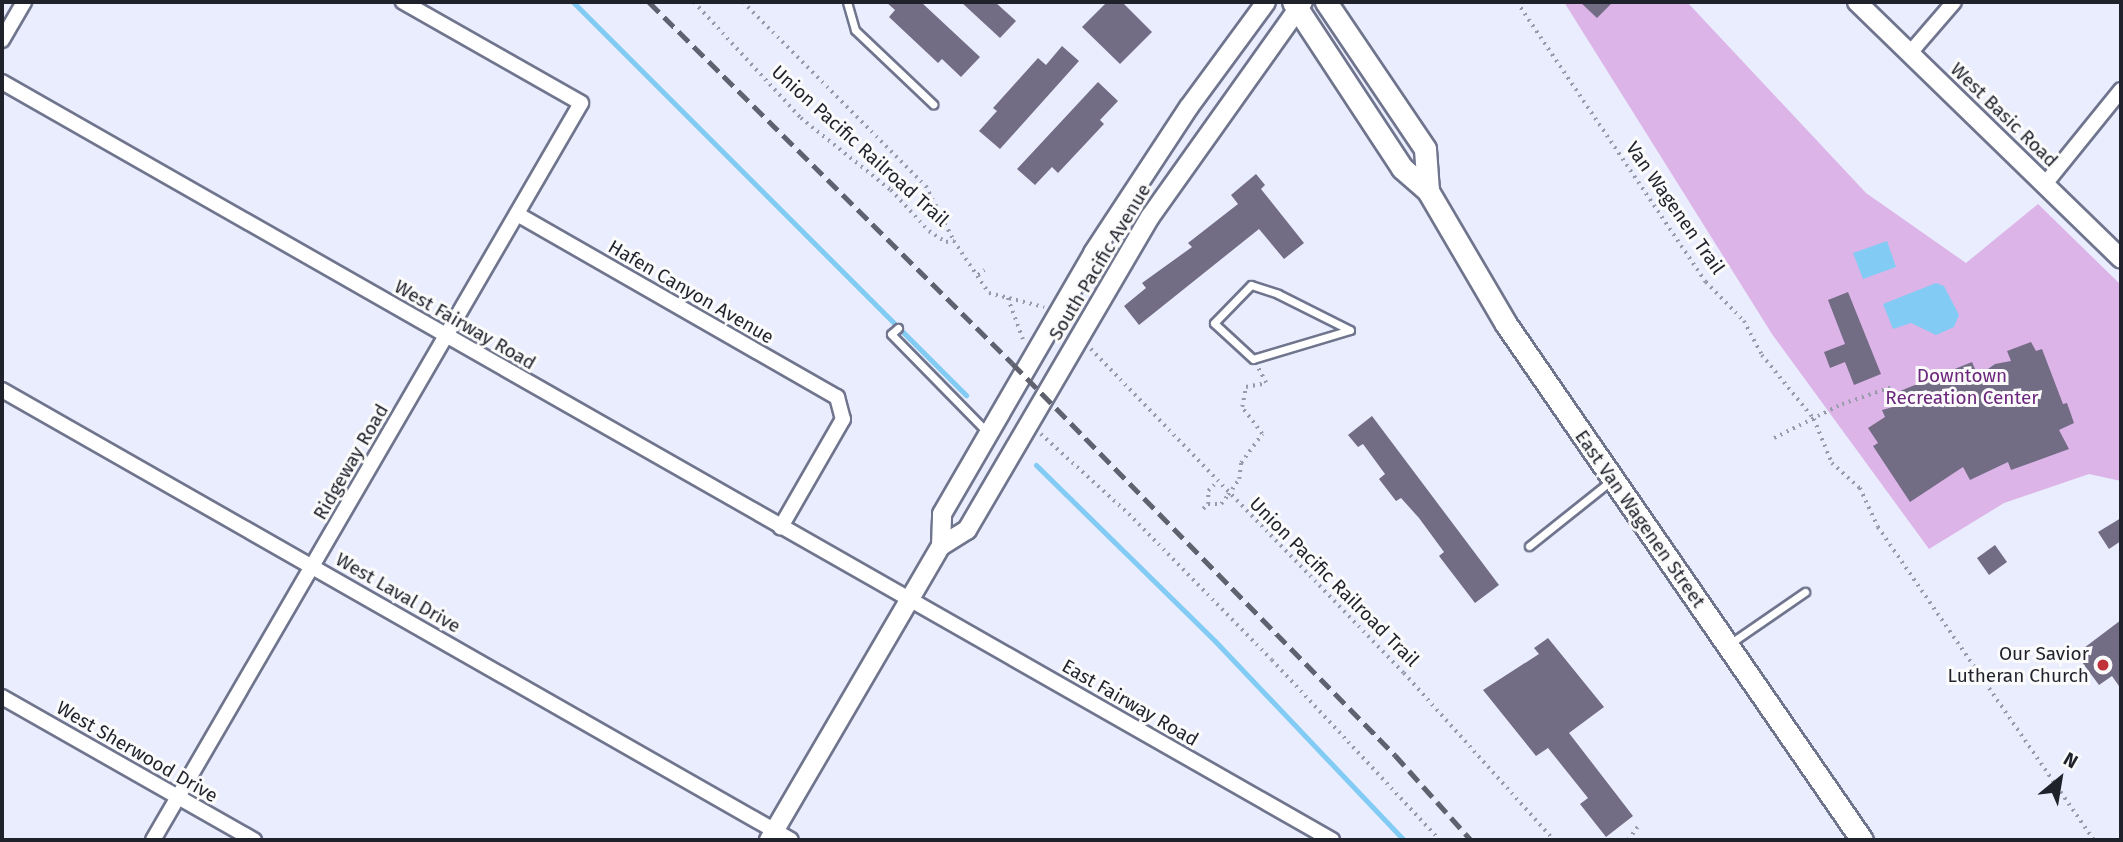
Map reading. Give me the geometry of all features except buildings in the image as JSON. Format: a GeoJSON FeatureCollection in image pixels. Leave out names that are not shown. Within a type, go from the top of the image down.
{"type":"FeatureCollection","features":[{"type":"Feature","properties":{"kind":"main road","name":"East Van Wagenen Street"},"geometry":{"type":"LineString","coordinates":[[1326,2],[1425,149],[1428,191]]}},
{"type":"Feature","properties":{"kind":"main road","name":"East Van Wagenen Street"},"geometry":{"type":"LineString","coordinates":[[1298,4],[1402,168],[1428,191],[1506,324],[1861,840]]}},
{"type":"Feature","properties":{"kind":"street"},"geometry":{"type":"LineString","coordinates":[[2,40],[24,2]]}},
{"type":"Feature","properties":{"kind":"street","name":"Ridgeway Road"},"geometry":{"type":"LineString","coordinates":[[153,840],[581,103],[403,2]]}},
{"type":"Feature","properties":{"kind":"street","name":"South Pacific Avenue"},"geometry":{"type":"LineString","coordinates":[[941,546],[942,514],[1057,316],[1156,155],[1266,2]]}},
{"type":"Feature","properties":{"kind":"street","name":"West Basic Road"},"geometry":{"type":"LineString","coordinates":[[1857,2],[2121,259]]}},
{"type":"Feature","properties":{"kind":"street"},"geometry":{"type":"LineString","coordinates":[[1910,53],[1954,2]]}},
{"type":"Feature","properties":{"kind":"street","name":"South Pacific Avenue"},"geometry":{"type":"LineString","coordinates":[[772,835],[941,546],[967,530],[1084,342],[1181,169],[1298,4]]}},
{"type":"Feature","properties":{"kind":"street","name":"West Fairway Road"},"geometry":{"type":"LineString","coordinates":[[2,82],[909,600]]}},
{"type":"Feature","properties":{"kind":"street"},"geometry":{"type":"LineString","coordinates":[[2045,184],[2121,90]]}},
{"type":"Feature","properties":{"kind":"street","name":"Hafen Canyon Avenue"},"geometry":{"type":"LineString","coordinates":[[517,214],[831,393],[843,407],[839,426],[781,527]]}},
{"type":"Feature","properties":{"kind":"street","name":"West Laval Drive"},"geometry":{"type":"LineString","coordinates":[[2,390],[772,835],[792,840]]}},
{"type":"Feature","properties":{"kind":"street","name":"East Fairway Road"},"geometry":{"type":"LineString","coordinates":[[909,600],[1332,840]]}},
{"type":"Feature","properties":{"kind":"street","name":"West Sherwood Drive"},"geometry":{"type":"LineString","coordinates":[[2,696],[254,840]]}},
{"type":"Feature","properties":{"kind":"lane"},"geometry":{"type":"LineString","coordinates":[[847,2],[855,30],[933,104]]}},
{"type":"Feature","properties":{"kind":"lane"},"geometry":{"type":"LineString","coordinates":[[1251,285],[1350,330],[1326,337],[1253,359],[1214,323],[1251,285]]}},
{"type":"Feature","properties":{"kind":"lane"},"geometry":{"type":"LineString","coordinates":[[898,328],[891,334],[989,434]]}},
{"type":"Feature","properties":{"kind":"lane"},"geometry":{"type":"LineString","coordinates":[[1530,546],[1612,480]]}},
{"type":"Feature","properties":{"kind":"lane"},"geometry":{"type":"LineString","coordinates":[[1727,645],[1805,592]]}},
{"type":"Feature","properties":{"kind":"path","name":"Union Pacific Railroad Trail"},"geometry":{"type":"LineString","coordinates":[[694,2],[801,118],[891,190],[929,231],[946,242],[954,241]]}},
{"type":"Feature","properties":{"kind":"path","name":"Union Pacific Railroad Trail"},"geometry":{"type":"LineString","coordinates":[[743,2],[926,186],[954,241],[993,297],[1036,302],[1057,316]]}},
{"type":"Feature","properties":{"kind":"path","name":"Van Wagenen Trail"},"geometry":{"type":"LineString","coordinates":[[1517,2],[1706,282],[1744,321],[1770,366],[1814,419],[1832,463],[1860,488],[1878,527],[2094,840]]}},
{"type":"Feature","properties":{"kind":"path"},"geometry":{"type":"LineString","coordinates":[[978,275],[984,270]]}},
{"type":"Feature","properties":{"kind":"path"},"geometry":{"type":"LineString","coordinates":[[1007,299],[1024,344]]}},
{"type":"Feature","properties":{"kind":"path","name":"Union Pacific Railroad Trail"},"geometry":{"type":"LineString","coordinates":[[1084,342],[1216,483],[1405,673],[1554,840]]}},
{"type":"Feature","properties":{"kind":"path"},"geometry":{"type":"LineString","coordinates":[[1084,342],[1084,358]]}},
{"type":"Feature","properties":{"kind":"path"},"geometry":{"type":"LineString","coordinates":[[1203,509],[1208,504],[1221,504],[1239,479],[1241,463],[1262,434],[1242,407],[1246,387],[1266,383],[1253,359]]}},
{"type":"Feature","properties":{"kind":"path"},"geometry":{"type":"LineString","coordinates":[[1774,438],[1892,387]]}},
{"type":"Feature","properties":{"kind":"path"},"geometry":{"type":"LineString","coordinates":[[1045,425],[1040,433],[1129,514],[1272,660],[1440,840]]}},
{"type":"Feature","properties":{"kind":"path"},"geometry":{"type":"LineString","coordinates":[[1208,504],[1208,491],[1216,483]]}},
{"type":"Feature","properties":{"kind":"path"},"geometry":{"type":"LineString","coordinates":[[1628,840],[1638,826]]}},
{"type":"Feature","properties":{"kind":"green space","name":"Downtown Recreation Center"},"geometry":{"type":"Polygon","coordinates":[[[1564,2],[1687,2],[1866,193],[1966,263],[2038,204],[2121,285],[2121,481],[2089,474],[2004,503],[1929,549],[1772,334],[1564,2]]]}},
{"type":"Feature","properties":{"kind":"water"},"geometry":{"type":"Polygon","coordinates":[[[1887,241],[1896,267],[1863,279],[1853,253],[1887,241]]]}},
{"type":"Feature","properties":{"kind":"water"},"geometry":{"type":"Polygon","coordinates":[[[1936,283],[1944,286],[1959,315],[1954,327],[1936,335],[1911,323],[1893,329],[1883,304],[1936,283]]]}},
{"type":"Feature","properties":{"kind":"waterway"},"geometry":{"type":"LineString","coordinates":[[573,2],[966,395]]}},
{"type":"Feature","properties":{"kind":"waterway"},"geometry":{"type":"LineString","coordinates":[[1036,465],[1215,641],[1404,840]]}},
{"type":"Feature","properties":{"kind":"railway"},"geometry":{"type":"LineString","coordinates":[[649,2],[1012,363],[1395,755],[1471,840]]}},
{"type":"Feature","properties":{"kind":"place","name":"Our Savior Lutheran Church"},"geometry":{"type":"Point","coordinates":[2103,665]}}]}
